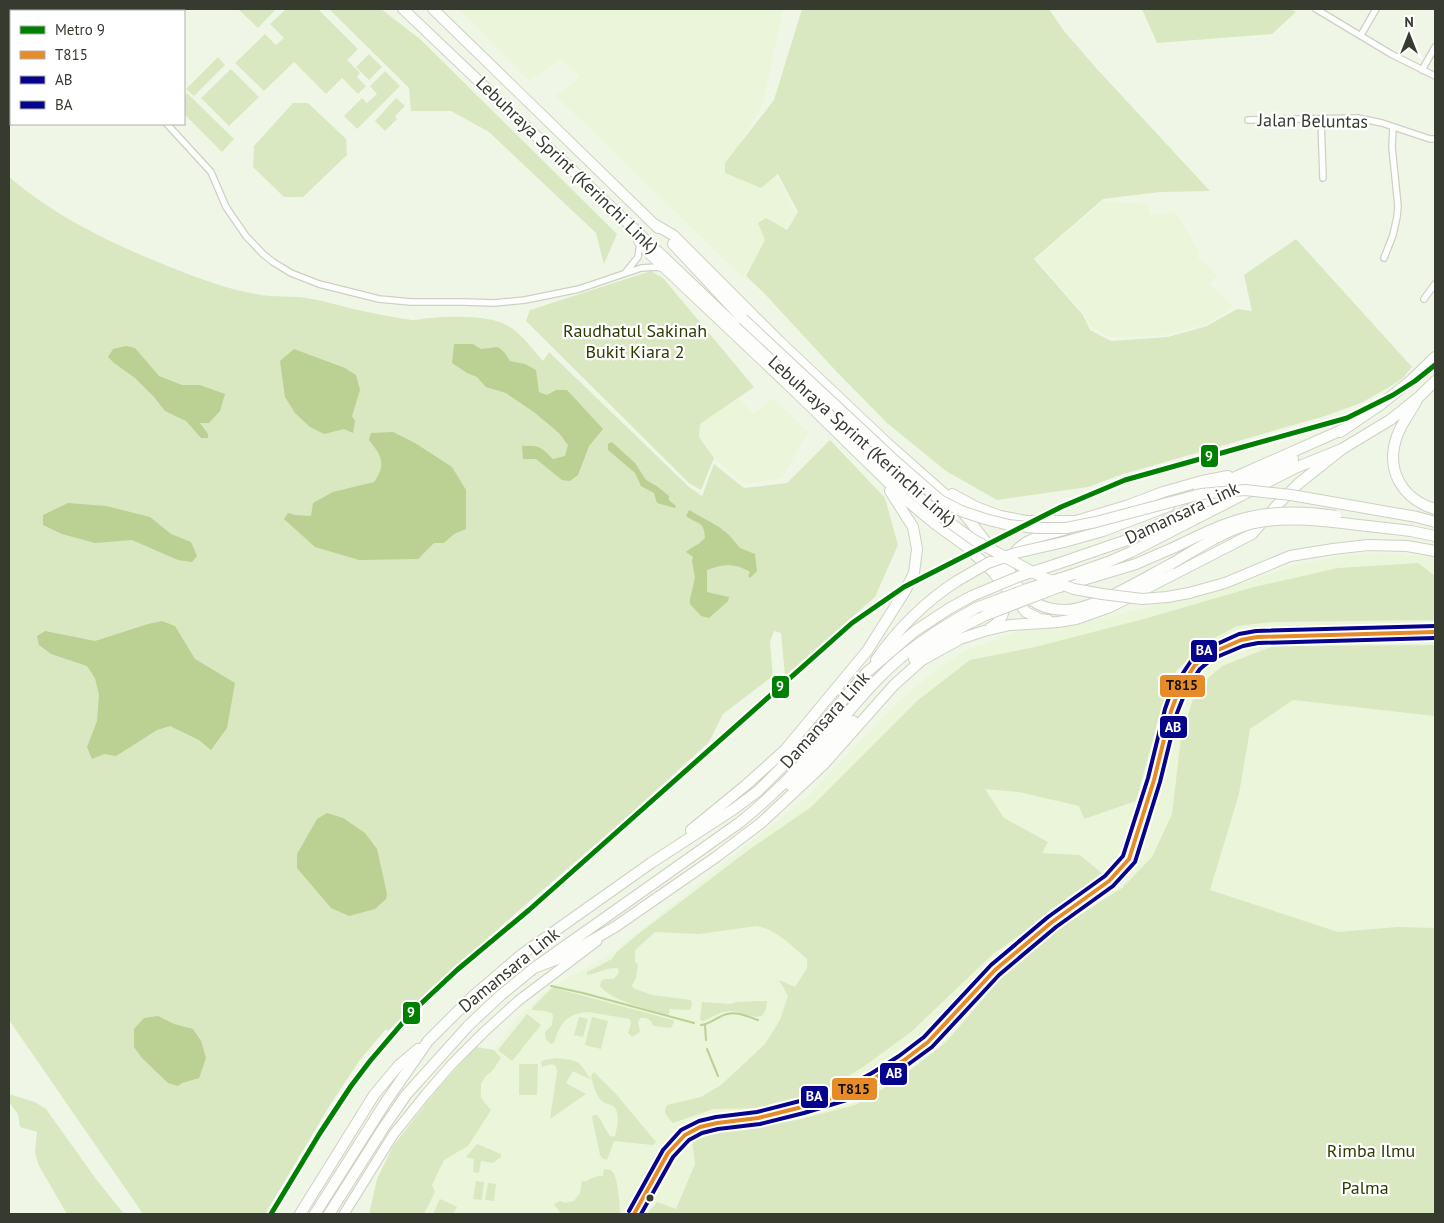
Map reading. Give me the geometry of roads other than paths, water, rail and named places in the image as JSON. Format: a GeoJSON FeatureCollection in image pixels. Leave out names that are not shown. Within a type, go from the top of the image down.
{"type":"FeatureCollection","features":[{"type":"Feature","properties":{"kind":"highway","name":"Lebuhraya Sprint (Kerinchi Link)"},"geometry":{"type":"LineString","coordinates":[[403,9],[621,217],[940,500],[961,511],[1009,524],[1037,528],[1066,528],[1096,522],[1201,494],[1244,490],[1292,495],[1417,517],[1435,522]]}},
{"type":"Feature","properties":{"kind":"highway","name":"Lebuhraya Sprint (Kerinchi Link)"},"geometry":{"type":"LineString","coordinates":[[432,9],[654,224],[738,321],[907,487],[942,517],[974,540],[1014,562],[1042,577],[1074,589],[1142,599],[1167,597],[1225,583],[1290,556],[1307,553],[1368,545],[1407,546],[1435,551]]}},
{"type":"Feature","properties":{"kind":"highway"},"geometry":{"type":"LineString","coordinates":[[621,217],[649,253],[666,270],[798,394],[904,498],[987,566],[1026,612],[1040,619],[1076,619]]}},
{"type":"Feature","properties":{"kind":"highway"},"geometry":{"type":"LineString","coordinates":[[654,224],[673,235],[786,348],[888,444],[958,506],[997,556],[1007,590],[1004,612],[998,623],[984,631]]}},
{"type":"Feature","properties":{"kind":"highway","name":"Damansara Link"},"geometry":{"type":"LineString","coordinates":[[315,1214],[385,1103],[428,1041],[472,997],[521,955],[651,863],[758,792],[807,742],[866,673],[915,631],[972,596],[1020,576],[1127,540],[1322,445],[1380,405],[1408,383],[1435,357]]}},
{"type":"Feature","properties":{"kind":"highway","name":"Damansara Link"},"geometry":{"type":"LineString","coordinates":[[331,1212],[406,1095],[468,1026],[501,995],[534,968],[739,823],[761,805],[818,748],[887,670],[928,636],[976,608],[1108,562],[1131,552],[1296,468],[1342,449],[1390,420],[1419,397],[1435,381]]}},
{"type":"Feature","properties":{"kind":"highway"},"geometry":{"type":"LineString","coordinates":[[1419,397],[1398,434],[1393,449],[1394,467],[1400,484],[1412,498],[1435,509]]}},
{"type":"Feature","properties":{"kind":"highway"},"geometry":{"type":"LineString","coordinates":[[1344,429],[1216,486],[1032,539],[1020,547],[1012,556],[1009,570],[1013,580],[1029,598],[1039,604],[1050,609],[1068,610],[1086,606],[1114,594],[1206,544],[1254,524],[1273,520],[1297,519],[1411,531]]}},
{"type":"Feature","properties":{"kind":"highway"},"geometry":{"type":"LineString","coordinates":[[534,968],[563,957],[615,927],[716,857],[761,823],[840,746],[894,685],[922,660],[960,639],[984,631],[1010,625],[1076,619],[1110,607],[1252,534],[1285,497],[1342,449]]}},
{"type":"Feature","properties":{"kind":"highway"},"geometry":{"type":"LineString","coordinates":[[651,863],[746,785],[784,750],[867,652],[905,591],[914,573],[917,549],[913,527],[878,473]]}},
{"type":"Feature","properties":{"kind":"highway"},"geometry":{"type":"LineString","coordinates":[[935,485],[976,507],[994,514],[1026,520],[1054,522],[1084,519],[1162,492],[1246,473]]}},
{"type":"Feature","properties":{"kind":"highway"},"geometry":{"type":"LineString","coordinates":[[866,673],[883,649],[921,609],[939,593],[988,563],[1016,553],[1103,531],[1201,494]]}},
{"type":"Feature","properties":{"kind":"highway"},"geometry":{"type":"LineString","coordinates":[[935,524],[947,529],[954,527],[960,518],[958,506]]}},
{"type":"Feature","properties":{"kind":"highway"},"geometry":{"type":"LineString","coordinates":[[761,805],[781,793],[810,767],[899,671],[950,633],[986,614],[1059,587],[1136,564],[1233,522],[1265,514],[1293,512],[1318,514],[1356,519],[1435,536]]}},
{"type":"Feature","properties":{"kind":"highway"},"geometry":{"type":"LineString","coordinates":[[813,773],[836,741]]}},
{"type":"Feature","properties":{"kind":"highway"},"geometry":{"type":"LineString","coordinates":[[300,1214],[374,1095],[399,1065],[428,1041]]}},
{"type":"Feature","properties":{"kind":"main road"},"geometry":{"type":"LineString","coordinates":[[344,1214],[393,1136],[451,1065],[518,1002],[615,927]]}},
{"type":"Feature","properties":{"kind":"street"},"geometry":{"type":"LineString","coordinates":[[1316,9],[1391,54],[1435,76]]}},
{"type":"Feature","properties":{"kind":"street"},"geometry":{"type":"LineString","coordinates":[[1361,35],[1376,9]]}},
{"type":"Feature","properties":{"kind":"street"},"geometry":{"type":"LineString","coordinates":[[1422,70],[1435,47]]}},
{"type":"Feature","properties":{"kind":"street","name":"Jalan Beluntas"},"geometry":{"type":"LineString","coordinates":[[1248,120],[1358,118],[1393,126],[1435,140]]}},
{"type":"Feature","properties":{"kind":"street"},"geometry":{"type":"LineString","coordinates":[[1321,119],[1322,178]]}},
{"type":"Feature","properties":{"kind":"street"},"geometry":{"type":"LineString","coordinates":[[168,125],[211,172],[226,207],[246,236],[263,254],[291,273],[319,284],[379,299],[411,302],[494,303],[525,300],[578,289],[641,268],[666,270]]}},
{"type":"Feature","properties":{"kind":"street"},"geometry":{"type":"LineString","coordinates":[[1384,258],[1393,235],[1398,206],[1392,147],[1393,126]]}},
{"type":"Feature","properties":{"kind":"street"},"geometry":{"type":"LineString","coordinates":[[625,274],[638,256],[640,242]]}},
{"type":"Feature","properties":{"kind":"street"},"geometry":{"type":"LineString","coordinates":[[1424,299],[1435,284]]}},
{"type":"Feature","properties":{"kind":"street"},"geometry":{"type":"LineString","coordinates":[[634,1214],[668,1153],[685,1135],[700,1127],[758,1118],[802,1107],[848,1093],[875,1078],[928,1042],[995,970],[1052,922],[1118,873],[1129,859],[1143,818],[1177,695],[1195,665],[1209,654],[1241,640],[1257,637],[1435,632]]}},
{"type":"Feature","properties":{"kind":"waterway"},"geometry":{"type":"LineString","coordinates":[[551,986],[694,1023]]}},
{"type":"Feature","properties":{"kind":"waterway"},"geometry":{"type":"LineString","coordinates":[[701,1025],[731,1013],[758,1020]]}},
{"type":"Feature","properties":{"kind":"waterway"},"geometry":{"type":"LineString","coordinates":[[705,1025],[706,1040]]}},
{"type":"Feature","properties":{"kind":"waterway"},"geometry":{"type":"LineString","coordinates":[[707,1049],[718,1076]]}},
{"type":"Feature","properties":{"kind":"metro line","name":"9"},"geometry":{"type":"LineString","coordinates":[[271,1214],[351,1086],[411,1013],[457,970],[529,910],[852,623],[904,587],[1061,507],[1125,480],[1347,418],[1393,395],[1435,365]]}},
{"type":"Feature","properties":{"kind":"park label","name":"Raudhatul Sakinah Bukit Kiara 2"},"geometry":{"type":"Point","coordinates":[635,341]}},
{"type":"Feature","properties":{"kind":"park label","name":"Rimba Ilmu"},"geometry":{"type":"Point","coordinates":[1371,1151]}},
{"type":"Feature","properties":{"kind":"park label","name":"Palma"},"geometry":{"type":"Point","coordinates":[1365,1188]}}]}
